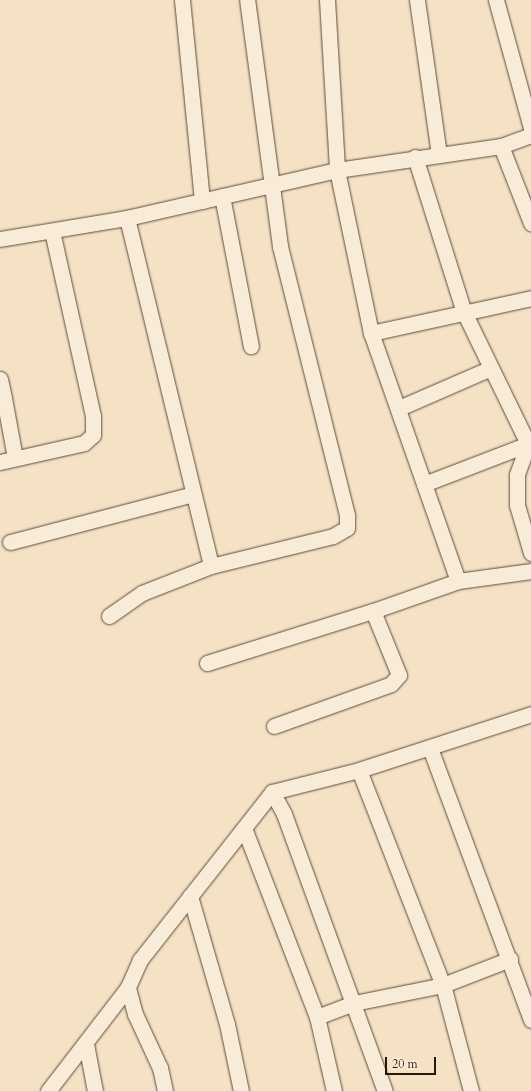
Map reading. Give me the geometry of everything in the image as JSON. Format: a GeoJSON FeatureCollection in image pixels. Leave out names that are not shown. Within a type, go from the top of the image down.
{"type":"FeatureCollection","features":[{"type":"Feature","properties":{"kind":"street"},"geometry":{"type":"LineString","coordinates":[[182,0],[202,201]]}},
{"type":"Feature","properties":{"kind":"street"},"geometry":{"type":"LineString","coordinates":[[109,616],[142,593],[211,566],[333,536],[346,528],[347,515],[292,300],[271,187],[247,0]]}},
{"type":"Feature","properties":{"kind":"street"},"geometry":{"type":"LineString","coordinates":[[327,0],[337,170],[371,333],[399,408],[458,581]]}},
{"type":"Feature","properties":{"kind":"street"},"geometry":{"type":"LineString","coordinates":[[417,0],[439,154]]}},
{"type":"Feature","properties":{"kind":"street"},"geometry":{"type":"LineString","coordinates":[[496,0],[531,128]]}},
{"type":"Feature","properties":{"kind":"street"},"geometry":{"type":"LineString","coordinates":[[0,239],[127,218],[222,196],[271,187],[337,170],[415,157],[501,146],[531,135]]}},
{"type":"Feature","properties":{"kind":"street"},"geometry":{"type":"LineString","coordinates":[[501,146],[531,223]]}},
{"type":"Feature","properties":{"kind":"street"},"geometry":{"type":"LineString","coordinates":[[415,157],[464,312],[529,444],[517,475],[516,505],[524,540],[531,553]]}},
{"type":"Feature","properties":{"kind":"street"},"geometry":{"type":"LineString","coordinates":[[222,196],[251,346]]}},
{"type":"Feature","properties":{"kind":"street"},"geometry":{"type":"LineString","coordinates":[[127,218],[211,566]]}},
{"type":"Feature","properties":{"kind":"street"},"geometry":{"type":"LineString","coordinates":[[0,462],[84,443],[93,434],[93,416],[52,230]]}},
{"type":"Feature","properties":{"kind":"street"},"geometry":{"type":"LineString","coordinates":[[371,333],[531,298]]}},
{"type":"Feature","properties":{"kind":"street"},"geometry":{"type":"LineString","coordinates":[[399,408],[491,368]]}},
{"type":"Feature","properties":{"kind":"street"},"geometry":{"type":"LineString","coordinates":[[0,379],[2,398],[15,458]]}},
{"type":"Feature","properties":{"kind":"street"},"geometry":{"type":"LineString","coordinates":[[424,484],[529,444]]}},
{"type":"Feature","properties":{"kind":"street"},"geometry":{"type":"LineString","coordinates":[[10,542],[193,494]]}},
{"type":"Feature","properties":{"kind":"street"},"geometry":{"type":"LineString","coordinates":[[207,663],[373,611],[458,581],[531,571]]}},
{"type":"Feature","properties":{"kind":"street"},"geometry":{"type":"LineString","coordinates":[[274,726],[391,684],[399,675],[373,611]]}},
{"type":"Feature","properties":{"kind":"street"},"geometry":{"type":"LineString","coordinates":[[48,1091],[86,1044],[128,986],[140,960],[272,792],[359,770],[531,714]]}},
{"type":"Feature","properties":{"kind":"street"},"geometry":{"type":"LineString","coordinates":[[430,748],[510,959],[531,1020]]}},
{"type":"Feature","properties":{"kind":"street"},"geometry":{"type":"LineString","coordinates":[[359,770],[442,985],[471,1091]]}},
{"type":"Feature","properties":{"kind":"street"},"geometry":{"type":"LineString","coordinates":[[272,792],[284,814],[385,1091]]}},
{"type":"Feature","properties":{"kind":"street"},"geometry":{"type":"LineString","coordinates":[[244,828],[317,1017],[334,1091]]}},
{"type":"Feature","properties":{"kind":"street"},"geometry":{"type":"LineString","coordinates":[[190,896],[227,1024],[241,1091]]}},
{"type":"Feature","properties":{"kind":"street"},"geometry":{"type":"LineString","coordinates":[[317,1017],[354,1004],[442,985],[510,959]]}},
{"type":"Feature","properties":{"kind":"street"},"geometry":{"type":"LineString","coordinates":[[128,986],[136,1014],[160,1068],[165,1091]]}},
{"type":"Feature","properties":{"kind":"street"},"geometry":{"type":"LineString","coordinates":[[86,1044],[95,1091]]}}]}
